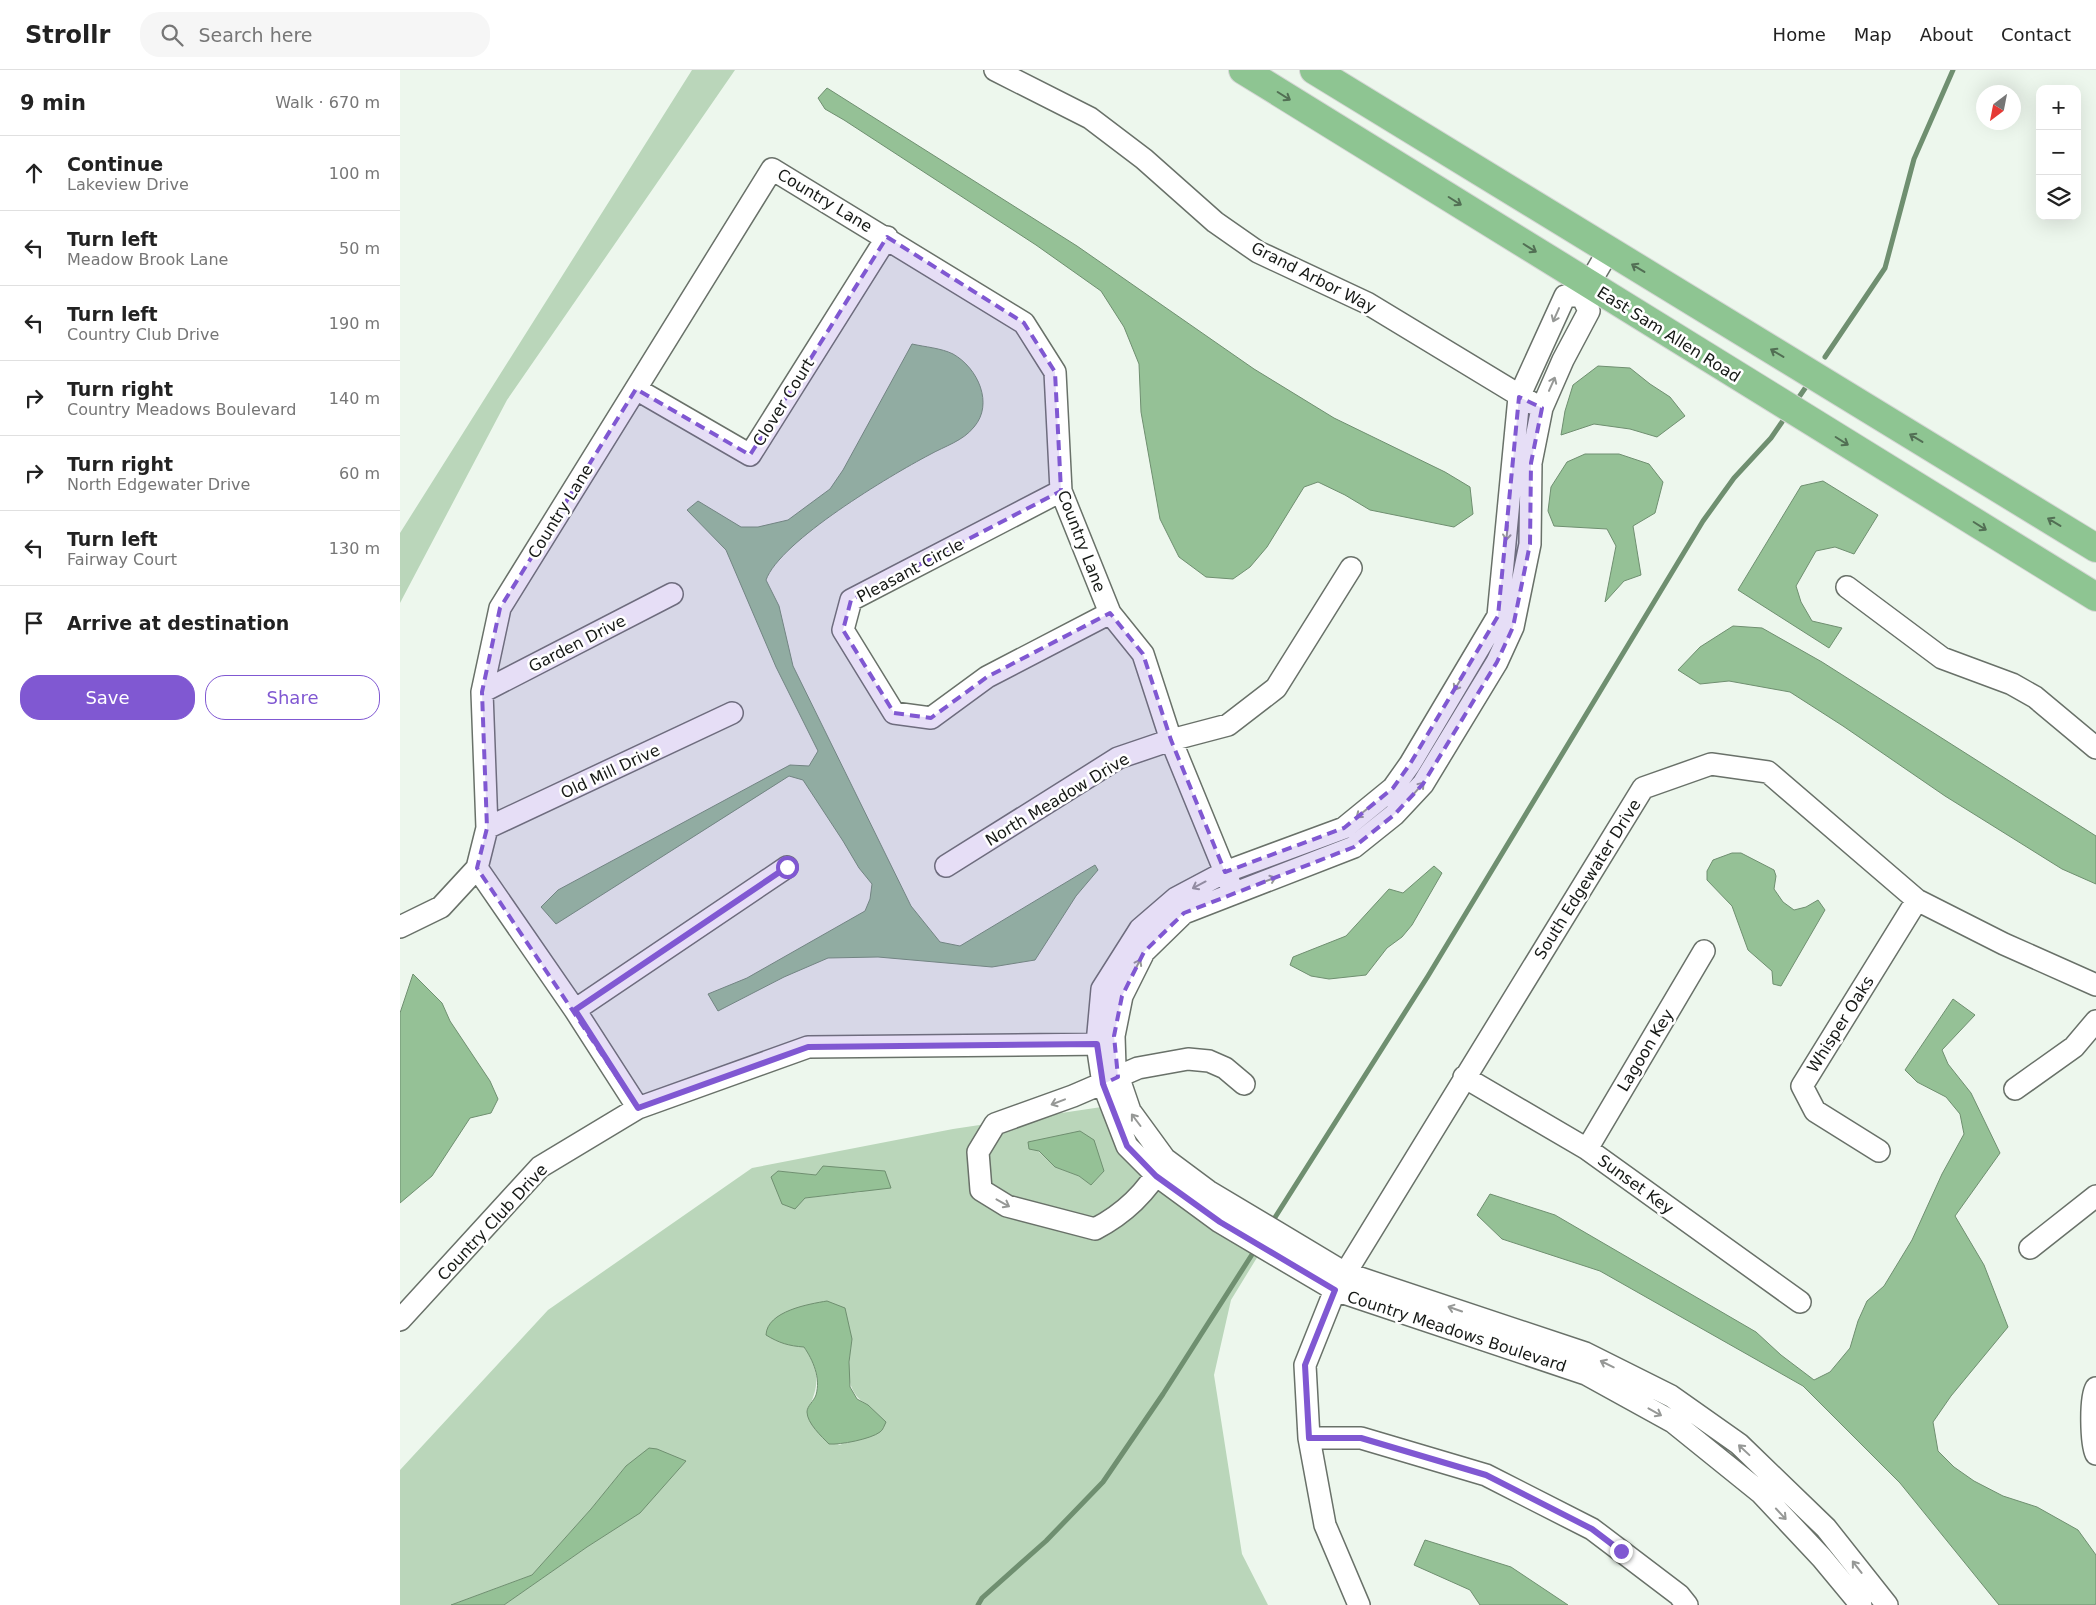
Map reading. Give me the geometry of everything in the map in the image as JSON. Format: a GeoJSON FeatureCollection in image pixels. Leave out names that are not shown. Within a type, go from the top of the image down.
{"type":"FeatureCollection","features":[{"type":"Feature","properties":{"kind":"main road","name":"East Sam Allen Road"},"geometry":{"type":"LineString","coordinates":[[1243,70],[1585,290],[2096,597]]}},
{"type":"Feature","properties":{"kind":"main road"},"geometry":{"type":"LineString","coordinates":[[1314,70],[2096,548]]}},
{"type":"Feature","properties":{"kind":"street","name":"Grand Arbor Way"},"geometry":{"type":"LineString","coordinates":[[995,70],[1090,118],[1144,159],[1215,222],[1258,252],[1367,302],[1519,397],[1542,408]]}},
{"type":"Feature","properties":{"kind":"street","name":"Country Lane"},"geometry":{"type":"LineString","coordinates":[[400,927],[441,907],[477,868],[487,828],[482,692],[500,608],[772,168],[1024,323],[1055,372],[1061,491],[1110,613],[1143,654],[1171,740],[1233,893]]}},
{"type":"Feature","properties":{"kind":"street","name":"Clover Court"},"geometry":{"type":"LineString","coordinates":[[636,389],[750,455],[887,237]]}},
{"type":"Feature","properties":{"kind":"street"},"geometry":{"type":"LineString","coordinates":[[1585,290],[1608,250]]}},
{"type":"Feature","properties":{"kind":"street","name":"Country Meadows Boulevard"},"geometry":{"type":"LineString","coordinates":[[1523,462],[1542,408],[1563,360],[1589,311],[1585,290],[1565,296],[1519,397],[1523,462],[1521,497],[1498,616],[1410,764],[1393,788],[1344,828],[1225,872],[1176,898],[1140,929],[1102,989],[1105,1044],[1110,1081],[1127,1146],[1161,1167],[1224,1213],[1340,1281],[1585,1353],[1671,1396],[1682,1416],[1761,1493],[1822,1558],[1861,1605]]}},
{"type":"Feature","properties":{"kind":"street"},"geometry":{"type":"LineString","coordinates":[[1541,350],[1563,360]]}},
{"type":"Feature","properties":{"kind":"street","name":"Pleasant Circle"},"geometry":{"type":"LineString","coordinates":[[1061,491],[851,600],[842,630],[894,713],[931,718],[987,676],[1110,613]]}},
{"type":"Feature","properties":{"kind":"street","name":"Country Meadows Boulevard"},"geometry":{"type":"LineString","coordinates":[[1105,1044],[1122,996],[1144,952],[1184,913],[1354,848],[1394,814],[1423,784],[1497,662],[1513,627],[1530,544],[1521,497]]}},
{"type":"Feature","properties":{"kind":"street","name":"North Meadow Drive"},"geometry":{"type":"LineString","coordinates":[[946,866],[1118,758],[1171,740],[1228,725],[1276,688],[1351,568]]}},
{"type":"Feature","properties":{"kind":"street"},"geometry":{"type":"LineString","coordinates":[[1847,587],[1942,658],[2012,684],[2035,697],[2096,748]]}},
{"type":"Feature","properties":{"kind":"street","name":"Garden Drive"},"geometry":{"type":"LineString","coordinates":[[482,692],[672,594]]}},
{"type":"Feature","properties":{"kind":"street"},"geometry":{"type":"LineString","coordinates":[[1442,710],[1460,723]]}},
{"type":"Feature","properties":{"kind":"street","name":"Old Mill Drive"},"geometry":{"type":"LineString","coordinates":[[487,828],[732,713]]}},
{"type":"Feature","properties":{"kind":"street","name":"South Edgewater Drive"},"geometry":{"type":"LineString","coordinates":[[1359,1605],[1325,1524],[1309,1438],[1305,1365],[1340,1281],[1643,788],[1711,764],[1768,772],[1917,900],[2004,944],[2096,985]]}},
{"type":"Feature","properties":{"kind":"street"},"geometry":{"type":"LineString","coordinates":[[575,1010],[787,867]]}},
{"type":"Feature","properties":{"kind":"street"},"geometry":{"type":"LineString","coordinates":[[477,868],[575,1010],[638,1108]]}},
{"type":"Feature","properties":{"kind":"street","name":"Whisper Oaks"},"geometry":{"type":"LineString","coordinates":[[1879,1151],[1815,1111],[1802,1086],[1917,900]]}},
{"type":"Feature","properties":{"kind":"street","name":"Lagoon Key"},"geometry":{"type":"LineString","coordinates":[[1586,1149],[1704,951]]}},
{"type":"Feature","properties":{"kind":"street"},"geometry":{"type":"LineString","coordinates":[[2015,1089],[2074,1047],[2096,1021]]}},
{"type":"Feature","properties":{"kind":"street","name":"Country Club Drive"},"geometry":{"type":"LineString","coordinates":[[400,1320],[540,1166],[638,1108],[808,1047],[1105,1044]]}},
{"type":"Feature","properties":{"kind":"street"},"geometry":{"type":"LineString","coordinates":[[1161,1167],[1130,1205],[1112,1220],[1095,1229],[1007,1206],[981,1190],[978,1152],[995,1124],[1023,1116],[1138,1068],[1188,1060],[1209,1061],[1225,1068],[1244,1084]]}},
{"type":"Feature","properties":{"kind":"street","name":"Sunset Key"},"geometry":{"type":"LineString","coordinates":[[1464,1077],[1586,1149],[1800,1302]]}},
{"type":"Feature","properties":{"kind":"street"},"geometry":{"type":"LineString","coordinates":[[2030,1248],[2096,1196]]}},
{"type":"Feature","properties":{"kind":"street"},"geometry":{"type":"LineString","coordinates":[[2096,1388],[2093,1393],[2096,1454]]}},
{"type":"Feature","properties":{"kind":"street","name":"Country Meadows Boulevard"},"geometry":{"type":"LineString","coordinates":[[1682,1416],[1739,1444],[1826,1528],[1887,1605]]}},
{"type":"Feature","properties":{"kind":"street"},"geometry":{"type":"LineString","coordinates":[[1309,1438],[1361,1438],[1486,1475],[1592,1529],[1679,1595],[1687,1605]]}},
{"type":"Feature","properties":{"kind":"highlighted area"},"geometry":{"type":"Polygon","coordinates":[[[887,237],[1024,323],[1055,372],[1061,491],[851,600],[843,630],[894,713],[931,718],[987,677],[1110,613],[1143,654],[1171,740],[1225,872],[1344,828],[1393,788],[1410,764],[1498,616],[1519,397],[1542,408],[1531,463],[1530,544],[1513,627],[1497,662],[1423,784],[1394,815],[1354,847],[1184,913],[1144,952],[1122,996],[1114,1036],[1118,1077],[1103,1084],[1097,1044],[808,1047],[638,1108],[477,868],[487,828],[482,692],[500,608],[636,389],[750,455],[887,237]]]}},
{"type":"Feature","properties":{"kind":"shaded area"},"geometry":{"type":"Polygon","coordinates":[[[692,70],[735,70],[507,400],[400,603],[400,533],[692,70]]]}},
{"type":"Feature","properties":{"kind":"shaded area"},"geometry":{"type":"Polygon","coordinates":[[[827,88],[1077,246],[1254,369],[1334,418],[1445,472],[1470,487],[1473,514],[1454,527],[1370,510],[1318,482],[1304,487],[1267,547],[1250,567],[1233,579],[1206,577],[1179,557],[1160,519],[1141,412],[1139,364],[1124,327],[1101,291],[1036,245],[825,109],[818,98],[827,88]]]}},
{"type":"Feature","properties":{"kind":"shaded area"},"geometry":{"type":"Polygon","coordinates":[[[912,344],[953,354],[970,368],[976,377],[983,397],[983,408],[980,418],[970,432],[959,440],[889,477],[839,510],[792,547],[775,564],[766,580],[779,606],[793,666],[911,906],[940,942],[960,946],[1095,865],[1098,870],[1076,896],[1035,960],[992,967],[878,957],[828,958],[784,977],[718,1011],[708,994],[747,978],[865,911],[870,899],[872,884],[859,868],[803,780],[789,776],[556,924],[541,907],[558,890],[790,765],[809,766],[818,751],[776,667],[726,550],[687,510],[698,501],[741,527],[758,527],[788,520],[830,489],[843,470],[912,344]]]}},
{"type":"Feature","properties":{"kind":"shaded area"},"geometry":{"type":"Polygon","coordinates":[[[1598,366],[1630,368],[1670,397],[1685,416],[1657,437],[1630,429],[1594,424],[1561,435],[1565,411],[1573,385],[1598,366]]]}},
{"type":"Feature","properties":{"kind":"shaded area"},"geometry":{"type":"Polygon","coordinates":[[[1585,454],[1619,454],[1649,464],[1663,482],[1655,513],[1633,526],[1641,575],[1624,581],[1605,602],[1616,546],[1607,529],[1554,526],[1548,511],[1551,487],[1567,462],[1585,454]]]}},
{"type":"Feature","properties":{"kind":"shaded area"},"geometry":{"type":"Polygon","coordinates":[[[1823,481],[1878,515],[1854,554],[1835,547],[1816,551],[1796,586],[1801,602],[1812,621],[1842,628],[1829,648],[1738,590],[1801,486],[1823,481]]]}},
{"type":"Feature","properties":{"kind":"shaded area"},"geometry":{"type":"Polygon","coordinates":[[[1733,626],[1762,628],[1822,662],[2096,836],[2096,884],[2062,869],[1945,796],[1790,692],[1729,681],[1700,684],[1678,670],[1700,647],[1733,626]]]}},
{"type":"Feature","properties":{"kind":"shaded area"},"geometry":{"type":"Polygon","coordinates":[[[1732,853],[1741,853],[1774,870],[1776,876],[1774,889],[1783,902],[1794,910],[1806,907],[1818,900],[1825,910],[1781,986],[1773,984],[1772,971],[1748,950],[1732,906],[1707,880],[1707,871],[1713,860],[1732,853]]]}},
{"type":"Feature","properties":{"kind":"shaded area"},"geometry":{"type":"Polygon","coordinates":[[[1434,866],[1442,873],[1412,925],[1402,937],[1387,948],[1366,975],[1329,979],[1311,976],[1290,965],[1293,957],[1346,936],[1389,889],[1403,893],[1434,866]]]}},
{"type":"Feature","properties":{"kind":"shaded area"},"geometry":{"type":"Polygon","coordinates":[[[413,974],[442,1003],[450,1021],[490,1081],[498,1099],[491,1113],[470,1118],[432,1176],[400,1203],[400,1013],[413,974]]]}},
{"type":"Feature","properties":{"kind":"shaded area"},"geometry":{"type":"Polygon","coordinates":[[[1953,999],[1975,1015],[1942,1050],[1948,1064],[1971,1093],[2000,1153],[1955,1216],[1984,1265],[2008,1327],[1951,1396],[1933,1422],[1938,1451],[1954,1467],[1974,1481],[2003,1496],[2037,1507],[2078,1530],[2096,1555],[2096,1604],[2094,1605],[1999,1605],[1900,1483],[1803,1386],[1600,1271],[1502,1239],[1477,1215],[1490,1194],[1555,1215],[1756,1332],[1781,1355],[1814,1380],[1830,1372],[1850,1348],[1858,1321],[1867,1301],[1884,1286],[1912,1240],[1942,1174],[1964,1134],[1960,1114],[1946,1097],[1917,1082],[1905,1070],[1953,999]]]}},
{"type":"Feature","properties":{"kind":"shaded area"},"geometry":{"type":"Polygon","coordinates":[[[1115,1105],[1269,1238],[1231,1300],[1214,1375],[1242,1554],[1268,1605],[504,1605],[639,1513],[686,1461],[626,1466],[591,1509],[532,1575],[451,1605],[400,1605],[400,1470],[548,1310],[752,1168],[953,1129],[1115,1105]],[[1038,1151],[1055,1167],[1079,1176],[1091,1185],[1104,1171],[1038,1151]],[[778,1171],[805,1198],[862,1192],[816,1175],[778,1171]],[[852,1339],[804,1346],[813,1363],[816,1378],[814,1394],[807,1411],[839,1445],[855,1440],[868,1405],[854,1392],[851,1385],[849,1367],[852,1339]]]}},
{"type":"Feature","properties":{"kind":"shaded area"},"geometry":{"type":"Polygon","coordinates":[[[1080,1131],[1094,1140],[1104,1171],[1091,1185],[1079,1176],[1055,1167],[1039,1151],[1029,1149],[1028,1142],[1080,1131]]]}},
{"type":"Feature","properties":{"kind":"shaded area"},"geometry":{"type":"Polygon","coordinates":[[[823,1166],[885,1171],[891,1188],[805,1198],[795,1209],[782,1204],[771,1177],[778,1171],[816,1175],[823,1166]]]}},
{"type":"Feature","properties":{"kind":"shaded area"},"geometry":{"type":"Polygon","coordinates":[[[827,1301],[845,1308],[852,1339],[849,1362],[850,1387],[857,1399],[868,1405],[886,1422],[882,1430],[876,1435],[834,1444],[829,1444],[809,1421],[807,1410],[816,1395],[818,1382],[813,1363],[804,1347],[784,1344],[766,1335],[768,1327],[773,1320],[781,1314],[810,1304],[827,1301]]]}},
{"type":"Feature","properties":{"kind":"shaded area"},"geometry":{"type":"Polygon","coordinates":[[[649,1448],[657,1449],[686,1461],[640,1513],[587,1547],[504,1605],[451,1605],[532,1575],[591,1509],[626,1466],[649,1448]]]}},
{"type":"Feature","properties":{"kind":"shaded area"},"geometry":{"type":"Polygon","coordinates":[[[1425,1540],[1511,1567],[1568,1605],[1480,1605],[1470,1590],[1414,1565],[1425,1540]]]}},
{"type":"Feature","properties":{"kind":"waterway"},"geometry":{"type":"LineString","coordinates":[[1825,357],[1885,268],[1914,159],[1953,70]]}},
{"type":"Feature","properties":{"kind":"waterway"},"geometry":{"type":"LineString","coordinates":[[1799,397],[1808,384]]}},
{"type":"Feature","properties":{"kind":"waterway"},"geometry":{"type":"LineString","coordinates":[[1274,1219],[1428,976],[1703,521],[1734,478],[1771,438],[1782,422]]}},
{"type":"Feature","properties":{"kind":"waterway"},"geometry":{"type":"LineString","coordinates":[[978,1605],[982,1598],[1046,1541],[1103,1482],[1163,1394],[1253,1253]]}},
{"type":"Feature","properties":{"kind":"route"},"geometry":{"type":"LineString","coordinates":[[787,867],[575,1010],[638,1108],[808,1047],[1097,1044],[1103,1084],[1127,1146],[1156,1176],[1220,1222],[1335,1290],[1305,1365],[1309,1438],[1361,1438],[1486,1475],[1592,1529],[1621,1551]]}}]}
